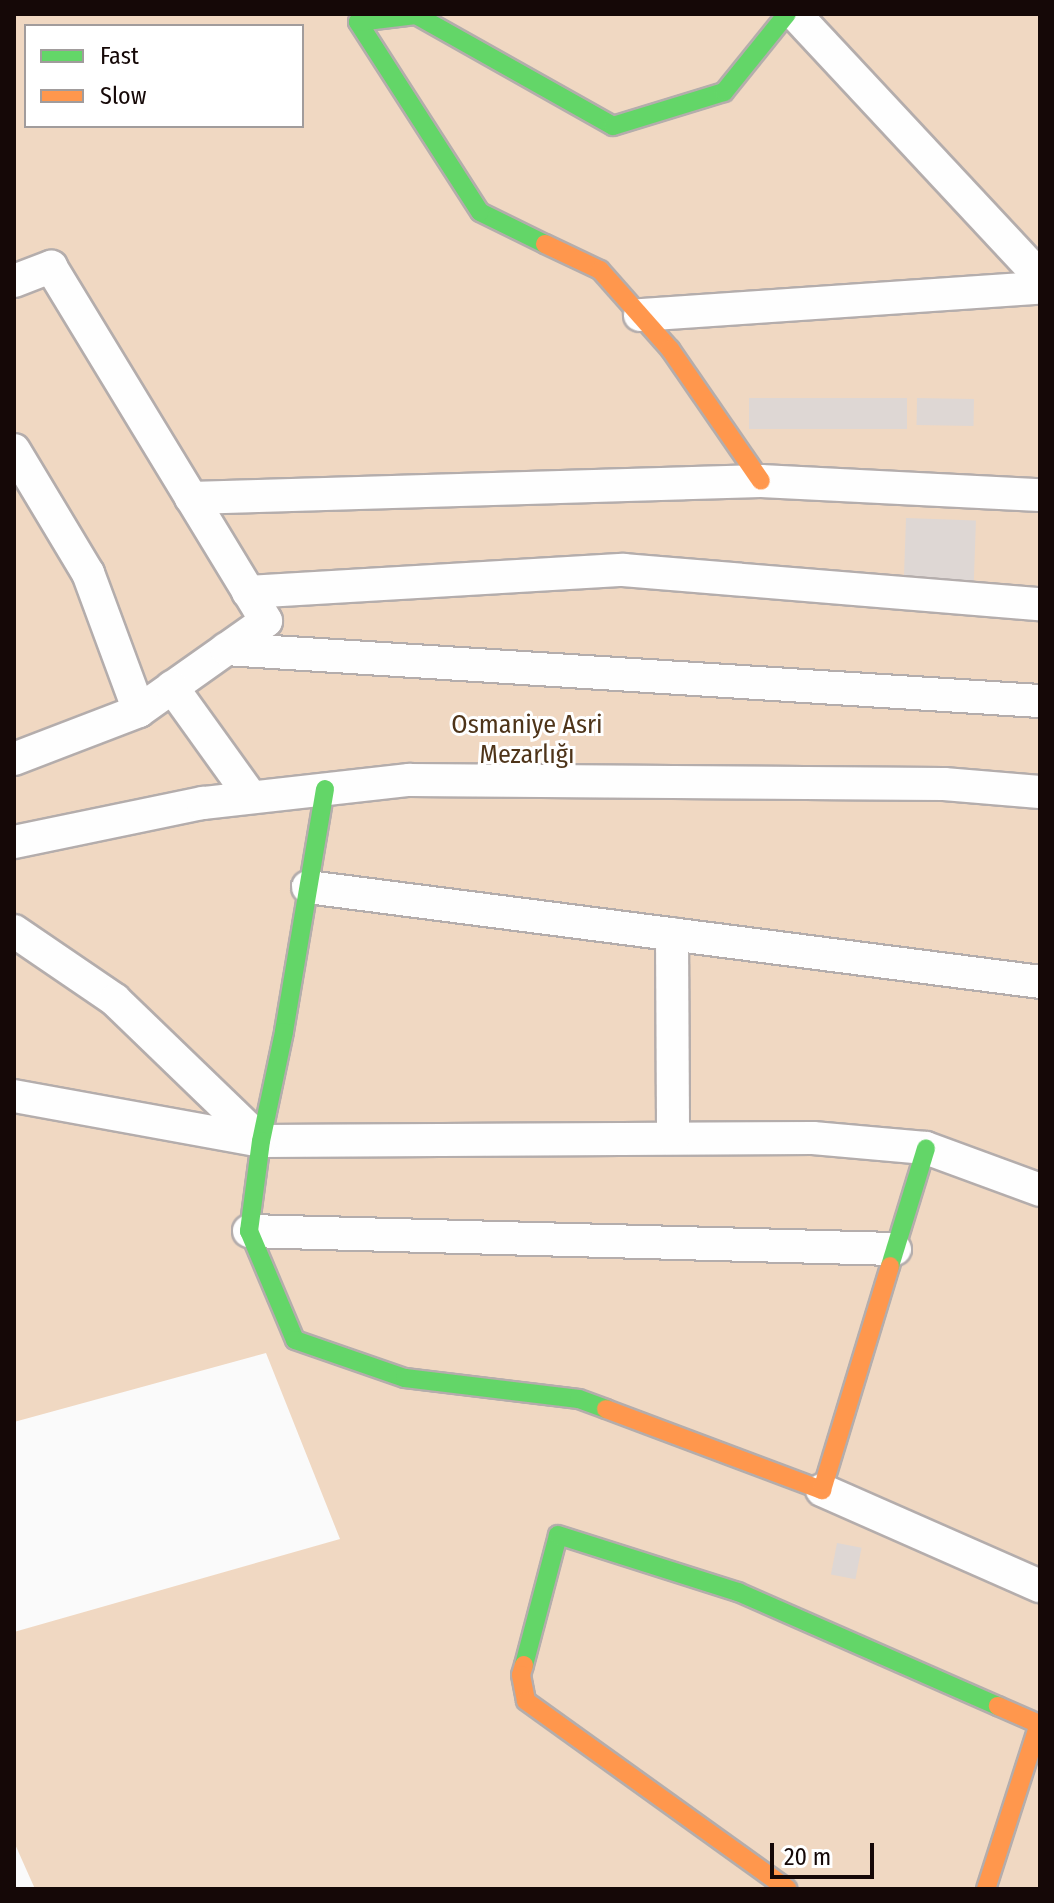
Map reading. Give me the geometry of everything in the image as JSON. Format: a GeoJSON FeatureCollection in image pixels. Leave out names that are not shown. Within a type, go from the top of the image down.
{"type":"FeatureCollection","features":[{"type":"Feature","properties":{"kind":"street"},"geometry":{"type":"LineString","coordinates":[[761,481],[670,349],[600,270],[480,212],[358,22],[416,15],[613,126],[724,92],[787,14]]}},
{"type":"Feature","properties":{"kind":"street"},"geometry":{"type":"LineString","coordinates":[[795,14],[1040,277]]}},
{"type":"Feature","properties":{"kind":"street"},"geometry":{"type":"LineString","coordinates":[[14,281],[51,267],[266,621],[139,711],[14,759]]}},
{"type":"Feature","properties":{"kind":"street"},"geometry":{"type":"LineString","coordinates":[[640,315],[1040,288]]}},
{"type":"Feature","properties":{"kind":"street"},"geometry":{"type":"LineString","coordinates":[[14,450],[88,573],[139,711]]}},
{"type":"Feature","properties":{"kind":"street"},"geometry":{"type":"LineString","coordinates":[[191,498],[761,481],[1040,495]]}},
{"type":"Feature","properties":{"kind":"street"},"geometry":{"type":"LineString","coordinates":[[248,592],[623,570],[1040,604]]}},
{"type":"Feature","properties":{"kind":"street"},"geometry":{"type":"LineString","coordinates":[[226,649],[1040,701]]}},
{"type":"Feature","properties":{"kind":"street"},"geometry":{"type":"LineString","coordinates":[[172,687],[251,797]]}},
{"type":"Feature","properties":{"kind":"street"},"geometry":{"type":"LineString","coordinates":[[14,842],[203,803],[409,780],[944,784],[1040,792]]}},
{"type":"Feature","properties":{"kind":"street"},"geometry":{"type":"LineString","coordinates":[[325,789],[261,1141],[249,1231],[295,1340],[405,1378],[579,1399],[822,1490],[1040,1586]]}},
{"type":"Feature","properties":{"kind":"street"},"geometry":{"type":"LineString","coordinates":[[308,887],[1040,982]]}},
{"type":"Feature","properties":{"kind":"street"},"geometry":{"type":"LineString","coordinates":[[14,931],[115,1000],[261,1141]]}},
{"type":"Feature","properties":{"kind":"street"},"geometry":{"type":"LineString","coordinates":[[672,934],[673,1138]]}},
{"type":"Feature","properties":{"kind":"street"},"geometry":{"type":"LineString","coordinates":[[14,1096],[261,1141],[813,1138],[926,1148],[1040,1190]]}},
{"type":"Feature","properties":{"kind":"street"},"geometry":{"type":"LineString","coordinates":[[822,1490],[926,1148]]}},
{"type":"Feature","properties":{"kind":"street"},"geometry":{"type":"LineString","coordinates":[[249,1231],[895,1249]]}},
{"type":"Feature","properties":{"kind":"street"},"geometry":{"type":"LineString","coordinates":[[788,1889],[526,1701],[521,1675],[558,1535],[738,1592],[1039,1724],[992,1887]]}},
{"type":"Feature","properties":{"kind":"green space","name":"Osmaniye Asri Mezarlığı"},"geometry":{"type":"Polygon","coordinates":[[[14,14],[1040,14],[1040,1889],[35,1889],[14,1842],[14,1632],[340,1539],[266,1353],[14,1422],[14,14]]]}},
{"type":"Feature","properties":{"kind":"building"},"geometry":{"type":"Polygon","coordinates":[[[749,398],[907,398],[907,429],[749,429],[749,398]]]}},
{"type":"Feature","properties":{"kind":"building"},"geometry":{"type":"Polygon","coordinates":[[[917,398],[974,399],[974,426],[917,425],[917,398]]]}},
{"type":"Feature","properties":{"kind":"building"},"geometry":{"type":"Polygon","coordinates":[[[906,518],[976,520],[974,584],[904,582],[906,518]]]}},
{"type":"Feature","properties":{"kind":"building"},"geometry":{"type":"Polygon","coordinates":[[[837,1543],[862,1548],[855,1579],[831,1574],[837,1543]]]}},
{"type":"Feature","properties":{"kind":"traffic: fast"},"geometry":{"type":"LineString","coordinates":[[545,244],[480,212],[358,22],[416,15],[613,126],[724,92],[787,14]]}},
{"type":"Feature","properties":{"kind":"traffic: fast"},"geometry":{"type":"LineString","coordinates":[[325,789],[284,1032],[261,1141],[249,1231],[295,1340],[405,1378],[579,1399],[606,1409]]}},
{"type":"Feature","properties":{"kind":"traffic: fast"},"geometry":{"type":"LineString","coordinates":[[890,1266],[926,1148]]}},
{"type":"Feature","properties":{"kind":"traffic: fast"},"geometry":{"type":"LineString","coordinates":[[524,1665],[558,1535],[738,1592],[998,1706]]}},
{"type":"Feature","properties":{"kind":"traffic: slow"},"geometry":{"type":"LineString","coordinates":[[545,244],[600,270],[670,349],[761,481]]}},
{"type":"Feature","properties":{"kind":"traffic: slow"},"geometry":{"type":"LineString","coordinates":[[606,1409],[822,1490],[890,1266]]}},
{"type":"Feature","properties":{"kind":"traffic: slow"},"geometry":{"type":"LineString","coordinates":[[524,1665],[521,1675],[526,1701],[788,1889]]}},
{"type":"Feature","properties":{"kind":"traffic: slow"},"geometry":{"type":"LineString","coordinates":[[986,1889],[1039,1724],[998,1706]]}}]}
